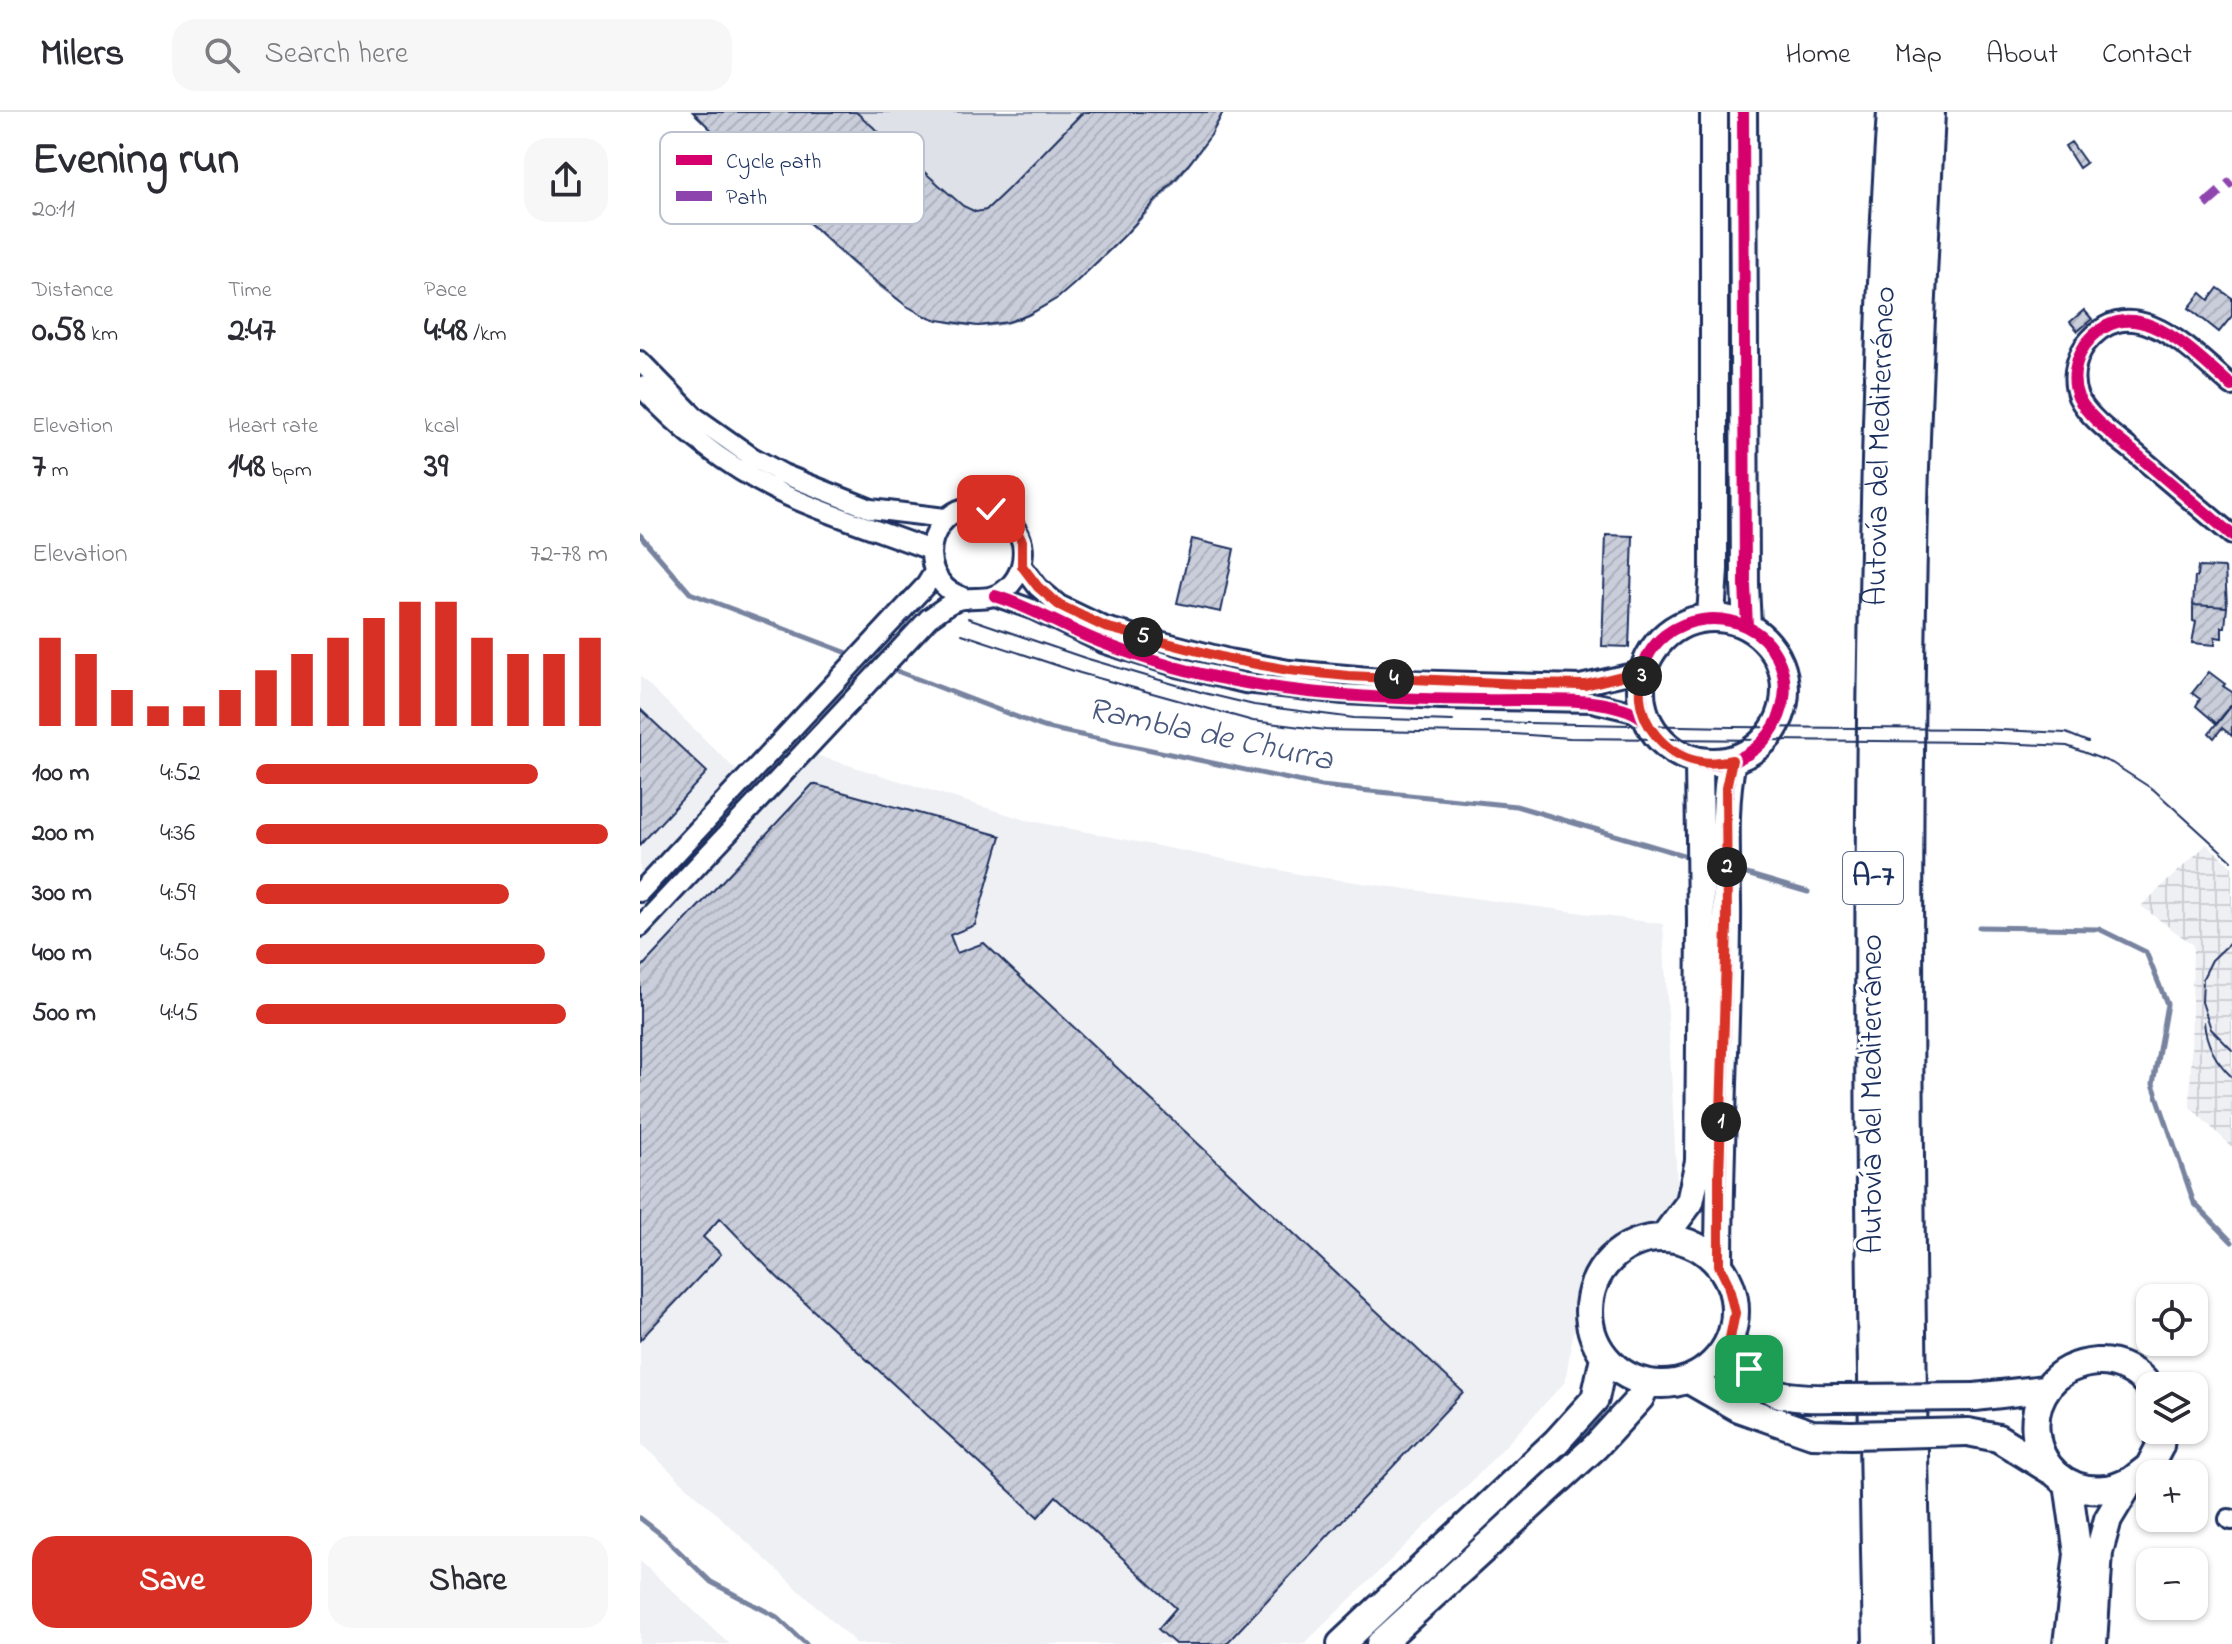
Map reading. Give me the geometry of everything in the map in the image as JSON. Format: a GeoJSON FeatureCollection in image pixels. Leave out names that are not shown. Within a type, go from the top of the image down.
{"type":"FeatureCollection","features":[{"type":"Feature","properties":{"kind":"highway","name":"Autovía del Mediterráneo"},"geometry":{"type":"LineString","coordinates":[[1881,1644],[1874,1317],[1873,898],[1878,501],[1895,112]]}},
{"type":"Feature","properties":{"kind":"highway","name":"Autovía del Mediterráneo"},"geometry":{"type":"LineString","coordinates":[[1914,1644],[1906,1319],[1905,860],[1910,502],[1927,112]]}},
{"type":"Feature","properties":{"kind":"street"},"geometry":{"type":"LineString","coordinates":[[1711,617],[1714,569],[1714,112]]}},
{"type":"Feature","properties":{"kind":"street"},"geometry":{"type":"LineString","coordinates":[[1743,112],[1747,626]]}},
{"type":"Feature","properties":{"kind":"street"},"geometry":{"type":"LineString","coordinates":[[2232,386],[2174,338],[2149,324],[2132,320],[2104,328],[2092,338],[2079,356],[2074,378],[2077,395],[2085,408],[2107,430],[2232,535]]}},
{"type":"Feature","properties":{"kind":"street"},"geometry":{"type":"LineString","coordinates":[[640,361],[694,416],[752,457],[783,474],[871,509],[945,518]]}},
{"type":"Feature","properties":{"kind":"street"},"geometry":{"type":"LineString","coordinates":[[640,386],[695,438],[762,483],[825,511],[930,550]]}},
{"type":"Feature","properties":{"kind":"street"},"geometry":{"type":"LineString","coordinates":[[640,927],[929,618],[955,601],[995,596],[1008,587],[1022,566],[1022,541],[1011,521],[991,509],[969,507],[954,512],[935,531],[930,550],[934,572],[946,589],[966,599]]}},
{"type":"Feature","properties":{"kind":"street"},"geometry":{"type":"LineString","coordinates":[[1022,566],[1038,587],[1059,605],[1105,627],[1229,659],[1289,670],[1403,680],[1580,685],[1642,671]]}},
{"type":"Feature","properties":{"kind":"street"},"geometry":{"type":"LineString","coordinates":[[640,892],[926,585],[934,572]]}},
{"type":"Feature","properties":{"kind":"street"},"geometry":{"type":"LineString","coordinates":[[995,596],[1034,610],[1103,643],[1178,667],[1245,683],[1385,696],[1592,702],[1634,712],[1646,721],[1659,740],[1677,754],[1699,762],[1732,760],[1752,751],[1768,737],[1780,719],[1785,698],[1784,676],[1777,656],[1765,639],[1747,626],[1711,617],[1688,622],[1668,633],[1652,650],[1642,671],[1640,696],[1646,721]]}},
{"type":"Feature","properties":{"kind":"street"},"geometry":{"type":"LineString","coordinates":[[1663,1238],[1690,1202],[1699,1161],[1701,920],[1713,788],[1732,760]]}},
{"type":"Feature","properties":{"kind":"street"},"geometry":{"type":"LineString","coordinates":[[1699,762],[1713,788],[1727,926],[1719,1265]]}},
{"type":"Feature","properties":{"kind":"street"},"geometry":{"type":"LineString","coordinates":[[1663,1238],[1684,1241],[1704,1251],[1719,1265],[1728,1284],[1735,1313],[1730,1338],[1714,1363],[1689,1380],[1668,1385],[1647,1383],[1623,1374],[1604,1357],[1591,1325],[1592,1290],[1602,1269],[1619,1252],[1640,1241],[1663,1238]]}},
{"type":"Feature","properties":{"kind":"street"},"geometry":{"type":"LineString","coordinates":[[1730,1338],[1749,1369],[1775,1392],[1806,1398],[1975,1397],[2045,1389]]}},
{"type":"Feature","properties":{"kind":"street"},"geometry":{"type":"LineString","coordinates":[[1341,1644],[1556,1442],[1595,1399],[1604,1357]]}},
{"type":"Feature","properties":{"kind":"street"},"geometry":{"type":"LineString","coordinates":[[2067,1644],[2078,1554],[2060,1477],[2042,1457],[2036,1441],[2034,1423],[2038,1406],[2045,1389],[2062,1373],[2082,1363],[2105,1362],[2127,1368],[2136,1375]]}},
{"type":"Feature","properties":{"kind":"street"},"geometry":{"type":"LineString","coordinates":[[1689,1380],[1738,1408],[1812,1434],[1968,1432],[1998,1438],[2060,1477],[2089,1490],[2110,1489],[2131,1481],[2149,1467],[2160,1444]]}},
{"type":"Feature","properties":{"kind":"street"},"geometry":{"type":"LineString","coordinates":[[1380,1644],[1595,1447],[1640,1398],[1647,1383]]}},
{"type":"Feature","properties":{"kind":"street"},"geometry":{"type":"LineString","coordinates":[[2093,1644],[2099,1552],[2108,1519],[2131,1481]]}},
{"type":"Feature","properties":{"kind":"shaded area"},"geometry":{"type":"Polygon","coordinates":[[[693,112],[1223,112],[1202,147],[1173,183],[1077,281],[1025,317],[983,326],[956,324],[929,316],[905,304],[864,273],[810,224],[924,224],[924,132],[714,132],[693,112]]]}},
{"type":"Feature","properties":{"kind":"shaded area"},"geometry":{"type":"Polygon","coordinates":[[[640,676],[737,771],[764,739],[1026,820],[1304,875],[1663,924],[1678,1202],[1602,1269],[1574,1328],[1565,1382],[1478,1475],[1304,1644],[857,1644],[640,1443],[640,676]]]}},
{"type":"Feature","properties":{"kind":"shaded area"},"geometry":{"type":"Polygon","coordinates":[[[2207,844],[2232,867],[2232,1147],[2190,1107],[2193,945],[2141,906],[2207,844]]]}},
{"type":"Feature","properties":{"kind":"shaded area"},"geometry":{"type":"Polygon","coordinates":[[[640,1561],[730,1644],[640,1644],[640,1561]]]}},
{"type":"Feature","properties":{"kind":"building"},"geometry":{"type":"Polygon","coordinates":[[[693,112],[856,112],[879,132],[714,132],[693,112]]]}},
{"type":"Feature","properties":{"kind":"building"},"geometry":{"type":"Polygon","coordinates":[[[1083,112],[1223,112],[1211,135],[1188,165],[1123,237],[1058,298],[1028,315],[1008,322],[978,326],[938,320],[905,305],[810,224],[924,224],[924,172],[963,206],[976,212],[986,210],[1083,112]]]}},
{"type":"Feature","properties":{"kind":"building"},"geometry":{"type":"Polygon","coordinates":[[[2071,142],[2086,163],[2079,168],[2065,146],[2071,142]]]}},
{"type":"Feature","properties":{"kind":"building"},"geometry":{"type":"Polygon","coordinates":[[[2218,288],[2232,298],[2232,316],[2219,332],[2189,308],[2201,293],[2209,300],[2218,288]]]}},
{"type":"Feature","properties":{"kind":"building"},"geometry":{"type":"Polygon","coordinates":[[[2084,310],[2092,319],[2078,331],[2070,322],[2084,310]]]}},
{"type":"Feature","properties":{"kind":"building"},"geometry":{"type":"Polygon","coordinates":[[[1606,535],[1633,536],[1629,647],[1602,646],[1606,535]]]}},
{"type":"Feature","properties":{"kind":"building"},"geometry":{"type":"Polygon","coordinates":[[[1192,539],[1234,549],[1221,612],[1177,603],[1192,539]]]}},
{"type":"Feature","properties":{"kind":"building"},"geometry":{"type":"Polygon","coordinates":[[[2198,567],[2225,568],[2227,607],[2193,605],[2198,567]]]}},
{"type":"Feature","properties":{"kind":"building"},"geometry":{"type":"Polygon","coordinates":[[[2193,605],[2227,607],[2222,638],[2215,637],[2215,645],[2192,643],[2196,622],[2193,621],[2193,605]]]}},
{"type":"Feature","properties":{"kind":"building"},"geometry":{"type":"Polygon","coordinates":[[[2209,672],[2232,692],[2232,705],[2217,724],[2196,706],[2200,699],[2192,693],[2209,672]]]}},
{"type":"Feature","properties":{"kind":"building"},"geometry":{"type":"Polygon","coordinates":[[[2232,704],[2232,736],[2222,728],[2214,738],[2209,733],[2232,704]]]}},
{"type":"Feature","properties":{"kind":"building"},"geometry":{"type":"Polygon","coordinates":[[[640,709],[707,772],[640,845],[640,709]]]}},
{"type":"Feature","properties":{"kind":"building"},"geometry":{"type":"Polygon","coordinates":[[[813,784],[1001,836],[975,925],[950,935],[957,953],[984,943],[1463,1392],[1226,1644],[1175,1644],[1158,1629],[1176,1608],[1056,1496],[1038,1517],[777,1277],[720,1218],[703,1237],[721,1254],[640,1340],[640,969],[813,784]]]}},
{"type":"Feature","properties":{"kind":"waterway","name":"Rambla de Churra"},"geometry":{"type":"LineString","coordinates":[[640,535],[690,593],[853,655]]}},
{"type":"Feature","properties":{"kind":"waterway","name":"Rambla de Churra"},"geometry":{"type":"LineString","coordinates":[[889,668],[1043,727],[1321,786],[1516,806],[1693,858]]}},
{"type":"Feature","properties":{"kind":"waterway","name":"Rambla de Churra"},"geometry":{"type":"LineString","coordinates":[[1733,870],[1808,892]]}},
{"type":"Feature","properties":{"kind":"waterway","name":"Rambla de Churra"},"geometry":{"type":"LineString","coordinates":[[1979,927],[2099,929],[2146,952],[2167,1004],[2153,1084],[2194,1203],[2232,1242]]}},
{"type":"Feature","properties":{"kind":"waterway"},"geometry":{"type":"LineString","coordinates":[[640,1518],[711,1582],[777,1617],[806,1644]]}},
{"type":"Feature","properties":{"kind":"tram line"},"geometry":{"type":"LineString","coordinates":[[968,618],[1085,658],[1254,705],[1354,718],[1453,721]]}},
{"type":"Feature","properties":{"kind":"tram line"},"geometry":{"type":"LineString","coordinates":[[962,634],[1080,673],[1253,721],[1325,730],[1570,738],[1980,742],[2067,746],[2112,763],[2154,790],[2232,861]]}},
{"type":"Feature","properties":{"kind":"tram line"},"geometry":{"type":"LineString","coordinates":[[1481,722],[1979,729],[2066,733],[2088,742]]}},
{"type":"Feature","properties":{"kind":"tram line"},"geometry":{"type":"LineString","coordinates":[[2232,941],[2212,960],[2203,978],[2202,1002],[2211,1029],[2232,1050]]}},
{"type":"Feature","properties":{"kind":"tram line"},"geometry":{"type":"LineString","coordinates":[[2204,1022],[2213,1052],[2232,1077]]}},
{"type":"Feature","properties":{"kind":"marked path"},"geometry":{"type":"LineString","coordinates":[[2205,205],[2232,181]]}},
{"type":"Feature","properties":{"kind":"cycle path"},"geometry":{"type":"LineString","coordinates":[[1743,112],[1747,626]]}},
{"type":"Feature","properties":{"kind":"cycle path"},"geometry":{"type":"LineString","coordinates":[[2232,386],[2162,331],[2142,323],[2122,321],[2103,328],[2085,345],[2075,377],[2078,397],[2096,420],[2232,535]]}},
{"type":"Feature","properties":{"kind":"cycle path"},"geometry":{"type":"LineString","coordinates":[[995,596],[1135,655],[1246,683],[1364,696],[1564,700],[1611,705],[1647,722],[1657,737],[1681,756],[1719,764],[1739,759],[1756,748],[1779,716],[1784,697],[1784,677],[1777,657],[1764,639],[1746,626],[1725,620],[1704,620],[1683,625],[1665,635],[1650,652],[1642,673],[1640,691],[1646,721]]}},
{"type":"Feature","properties":{"kind":"cycle path"},"geometry":{"type":"LineString","coordinates":[[1719,1265],[1726,821],[1732,760]]}},
{"type":"Feature","properties":{"kind":"route"},"geometry":{"type":"LineString","coordinates":[[991,509],[1011,521],[1022,541],[1022,566],[1038,587],[1059,605],[1105,627],[1229,659],[1289,670],[1348,676],[1585,685],[1642,671],[1640,696],[1646,721],[1659,740],[1677,754],[1699,762],[1732,760],[1726,788],[1727,926],[1719,1265],[1728,1284],[1735,1313],[1730,1338],[1749,1369]]}}]}
